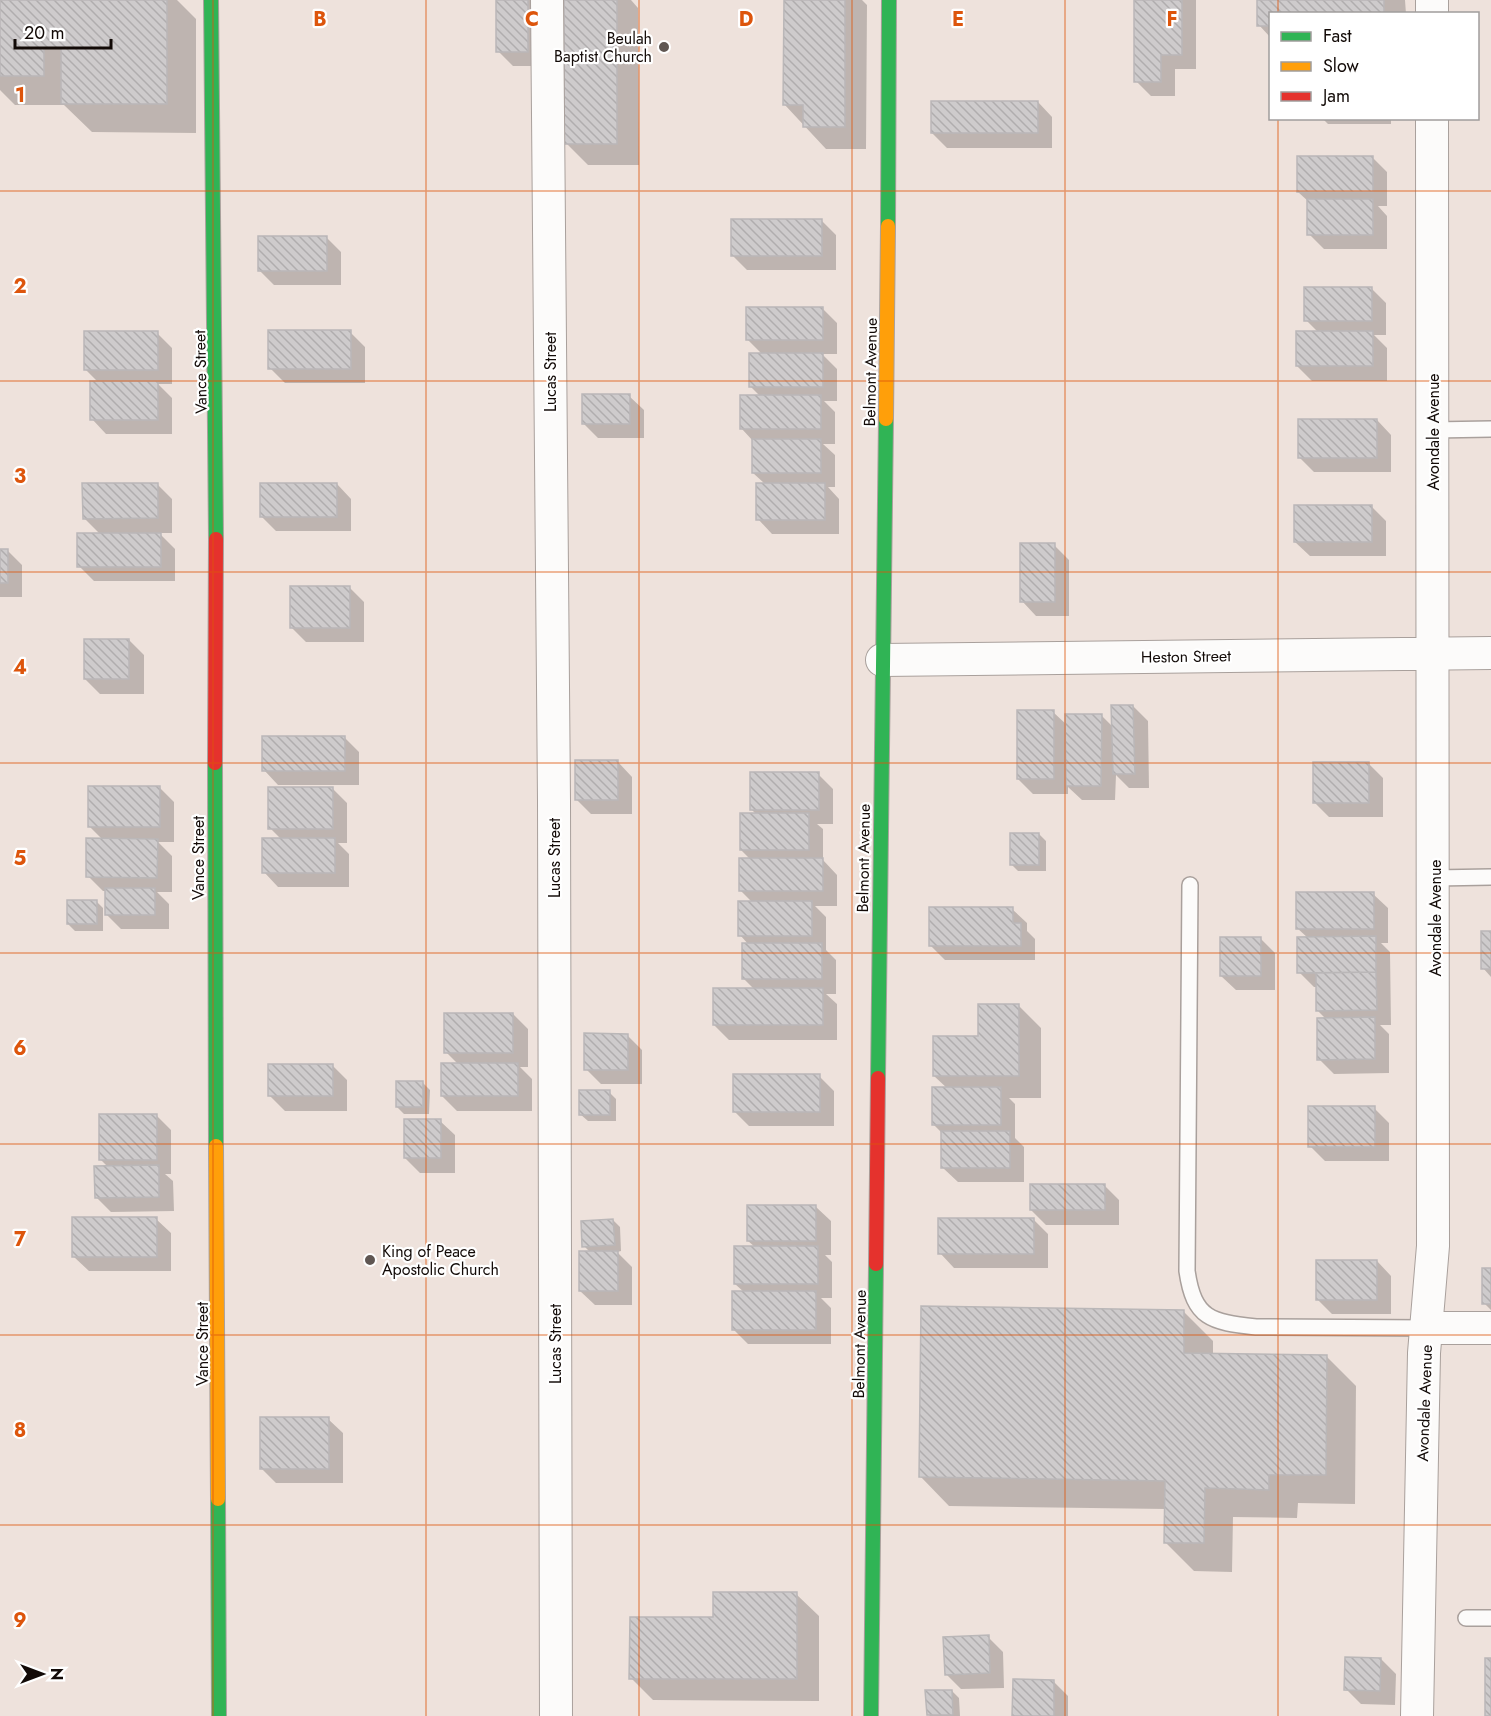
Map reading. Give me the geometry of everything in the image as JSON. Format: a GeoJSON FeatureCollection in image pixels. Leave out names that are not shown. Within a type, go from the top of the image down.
{"type":"FeatureCollection","features":[{"type":"Feature","properties":{"kind":"street","name":"Vance Street"},"geometry":{"type":"LineString","coordinates":[[211,0],[217,418],[214,893],[219,1716]]}},
{"type":"Feature","properties":{"kind":"street","name":"Lucas Street"},"geometry":{"type":"LineString","coordinates":[[547,0],[554,801],[556,1716]]}},
{"type":"Feature","properties":{"kind":"street","name":"Belmont Avenue"},"geometry":{"type":"LineString","coordinates":[[871,1716],[888,273],[889,0]]}},
{"type":"Feature","properties":{"kind":"street","name":"Avondale Avenue"},"geometry":{"type":"LineString","coordinates":[[1417,1716],[1424,1353],[1428,1328],[1433,1246],[1435,878],[1432,120]]}},
{"type":"Feature","properties":{"kind":"street","name":"Heston Street"},"geometry":{"type":"LineString","coordinates":[[882,660],[1491,653]]}},
{"type":"Feature","properties":{"kind":"street"},"geometry":{"type":"LineString","coordinates":[[1428,1328],[1491,1328]]}},
{"type":"Feature","properties":{"kind":"lane"},"geometry":{"type":"LineString","coordinates":[[1433,430],[1491,429]]}},
{"type":"Feature","properties":{"kind":"lane"},"geometry":{"type":"LineString","coordinates":[[1435,878],[1491,877]]}},
{"type":"Feature","properties":{"kind":"lane"},"geometry":{"type":"LineString","coordinates":[[1191,885],[1187,1271],[1191,1297],[1203,1314],[1228,1324],[1256,1327],[1428,1328]]}},
{"type":"Feature","properties":{"kind":"lane"},"geometry":{"type":"LineString","coordinates":[[1466,1618],[1491,1618]]}},
{"type":"Feature","properties":{"kind":"building"},"geometry":{"type":"Polygon","coordinates":[[[0,0],[167,0],[167,104],[61,104],[61,48],[44,48],[44,76],[0,76],[0,0]]]}},
{"type":"Feature","properties":{"kind":"building"},"geometry":{"type":"Polygon","coordinates":[[[496,0],[528,0],[528,52],[496,52],[496,0]]]}},
{"type":"Feature","properties":{"kind":"building"},"geometry":{"type":"Polygon","coordinates":[[[564,0],[617,0],[617,144],[564,144],[564,0]]]}},
{"type":"Feature","properties":{"kind":"building"},"geometry":{"type":"Polygon","coordinates":[[[784,0],[845,0],[845,127],[803,127],[803,105],[783,105],[784,0]]]}},
{"type":"Feature","properties":{"kind":"building"},"geometry":{"type":"Polygon","coordinates":[[[1134,0],[1182,0],[1182,55],[1161,55],[1161,82],[1134,82],[1134,0]]]}},
{"type":"Feature","properties":{"kind":"building"},"geometry":{"type":"Polygon","coordinates":[[[1257,0],[1384,0],[1384,12],[1269,12],[1269,26],[1257,26],[1257,0]]]}},
{"type":"Feature","properties":{"kind":"building"},"geometry":{"type":"Polygon","coordinates":[[[931,101],[1038,101],[1038,133],[931,133],[931,101]]]}},
{"type":"Feature","properties":{"kind":"building"},"geometry":{"type":"Polygon","coordinates":[[[1297,156],[1373,156],[1373,192],[1297,192],[1297,156]]]}},
{"type":"Feature","properties":{"kind":"building"},"geometry":{"type":"Polygon","coordinates":[[[1307,199],[1373,199],[1373,235],[1307,235],[1307,199]]]}},
{"type":"Feature","properties":{"kind":"building"},"geometry":{"type":"Polygon","coordinates":[[[731,219],[822,219],[822,256],[731,256],[731,219]]]}},
{"type":"Feature","properties":{"kind":"building"},"geometry":{"type":"Polygon","coordinates":[[[258,236],[327,236],[327,271],[258,271],[258,236]]]}},
{"type":"Feature","properties":{"kind":"building"},"geometry":{"type":"Polygon","coordinates":[[[1304,287],[1372,287],[1372,321],[1304,321],[1304,287]]]}},
{"type":"Feature","properties":{"kind":"building"},"geometry":{"type":"Polygon","coordinates":[[[746,307],[823,307],[823,340],[746,340],[746,307]]]}},
{"type":"Feature","properties":{"kind":"building"},"geometry":{"type":"Polygon","coordinates":[[[268,330],[351,330],[351,369],[268,369],[268,330]]]}},
{"type":"Feature","properties":{"kind":"building"},"geometry":{"type":"Polygon","coordinates":[[[84,331],[158,331],[158,370],[84,370],[84,331]]]}},
{"type":"Feature","properties":{"kind":"building"},"geometry":{"type":"Polygon","coordinates":[[[1296,331],[1373,331],[1373,366],[1296,366],[1296,331]]]}},
{"type":"Feature","properties":{"kind":"building"},"geometry":{"type":"Polygon","coordinates":[[[749,353],[823,353],[823,387],[749,387],[749,353]]]}},
{"type":"Feature","properties":{"kind":"building"},"geometry":{"type":"Polygon","coordinates":[[[90,381],[158,381],[158,420],[90,420],[90,381]]]}},
{"type":"Feature","properties":{"kind":"building"},"geometry":{"type":"Polygon","coordinates":[[[582,394],[630,394],[630,424],[582,424],[582,394]]]}},
{"type":"Feature","properties":{"kind":"building"},"geometry":{"type":"Polygon","coordinates":[[[740,395],[821,395],[821,429],[740,429],[740,395]]]}},
{"type":"Feature","properties":{"kind":"building"},"geometry":{"type":"Polygon","coordinates":[[[1298,419],[1377,419],[1377,458],[1298,458],[1298,419]]]}},
{"type":"Feature","properties":{"kind":"building"},"geometry":{"type":"Polygon","coordinates":[[[752,439],[821,439],[821,473],[752,473],[752,439]]]}},
{"type":"Feature","properties":{"kind":"building"},"geometry":{"type":"Polygon","coordinates":[[[82,483],[158,483],[158,518],[83,519],[82,483]]]}},
{"type":"Feature","properties":{"kind":"building"},"geometry":{"type":"Polygon","coordinates":[[[260,483],[337,483],[337,517],[260,517],[260,483]]]}},
{"type":"Feature","properties":{"kind":"building"},"geometry":{"type":"Polygon","coordinates":[[[756,483],[825,483],[825,520],[756,520],[756,483]]]}},
{"type":"Feature","properties":{"kind":"building"},"geometry":{"type":"Polygon","coordinates":[[[1294,505],[1372,505],[1372,542],[1294,542],[1294,505]]]}},
{"type":"Feature","properties":{"kind":"building"},"geometry":{"type":"Polygon","coordinates":[[[77,533],[161,533],[161,567],[77,567],[77,533]]]}},
{"type":"Feature","properties":{"kind":"building"},"geometry":{"type":"Polygon","coordinates":[[[1020,543],[1055,543],[1055,602],[1020,602],[1020,543]]]}},
{"type":"Feature","properties":{"kind":"building"},"geometry":{"type":"Polygon","coordinates":[[[0,549],[8,549],[8,583],[0,583],[0,549]]]}},
{"type":"Feature","properties":{"kind":"building"},"geometry":{"type":"Polygon","coordinates":[[[290,586],[350,586],[350,628],[290,628],[290,586]]]}},
{"type":"Feature","properties":{"kind":"building"},"geometry":{"type":"Polygon","coordinates":[[[84,639],[129,639],[129,679],[84,679],[84,639]]]}},
{"type":"Feature","properties":{"kind":"building"},"geometry":{"type":"Polygon","coordinates":[[[1111,705],[1133,705],[1135,774],[1113,774],[1111,705]]]}},
{"type":"Feature","properties":{"kind":"building"},"geometry":{"type":"Polygon","coordinates":[[[1017,710],[1054,710],[1054,779],[1017,779],[1017,710]]]}},
{"type":"Feature","properties":{"kind":"building"},"geometry":{"type":"Polygon","coordinates":[[[1065,714],[1102,714],[1101,786],[1066,786],[1065,714]]]}},
{"type":"Feature","properties":{"kind":"building"},"geometry":{"type":"Polygon","coordinates":[[[262,736],[345,736],[345,771],[262,771],[262,736]]]}},
{"type":"Feature","properties":{"kind":"building"},"geometry":{"type":"Polygon","coordinates":[[[575,760],[618,760],[618,800],[575,800],[575,760]]]}},
{"type":"Feature","properties":{"kind":"building"},"geometry":{"type":"Polygon","coordinates":[[[1313,762],[1369,762],[1369,803],[1313,803],[1313,762]]]}},
{"type":"Feature","properties":{"kind":"building"},"geometry":{"type":"Polygon","coordinates":[[[750,772],[819,772],[819,810],[750,810],[750,772]]]}},
{"type":"Feature","properties":{"kind":"building"},"geometry":{"type":"Polygon","coordinates":[[[88,786],[160,786],[160,827],[88,827],[88,786]]]}},
{"type":"Feature","properties":{"kind":"building"},"geometry":{"type":"Polygon","coordinates":[[[268,787],[333,787],[333,829],[268,829],[268,787]]]}},
{"type":"Feature","properties":{"kind":"building"},"geometry":{"type":"Polygon","coordinates":[[[740,813],[809,813],[809,850],[740,850],[740,813]]]}},
{"type":"Feature","properties":{"kind":"building"},"geometry":{"type":"Polygon","coordinates":[[[1010,833],[1039,833],[1039,865],[1010,865],[1010,833]]]}},
{"type":"Feature","properties":{"kind":"building"},"geometry":{"type":"Polygon","coordinates":[[[86,838],[158,839],[157,878],[86,877],[86,838]]]}},
{"type":"Feature","properties":{"kind":"building"},"geometry":{"type":"Polygon","coordinates":[[[262,838],[335,838],[335,873],[262,873],[262,838]]]}},
{"type":"Feature","properties":{"kind":"building"},"geometry":{"type":"Polygon","coordinates":[[[739,858],[823,858],[823,891],[739,891],[739,858]]]}},
{"type":"Feature","properties":{"kind":"building"},"geometry":{"type":"Polygon","coordinates":[[[105,888],[155,888],[155,915],[105,915],[105,888]]]}},
{"type":"Feature","properties":{"kind":"building"},"geometry":{"type":"Polygon","coordinates":[[[1296,892],[1374,892],[1374,929],[1296,929],[1296,892]]]}},
{"type":"Feature","properties":{"kind":"building"},"geometry":{"type":"Polygon","coordinates":[[[67,900],[97,900],[97,924],[67,924],[67,900]]]}},
{"type":"Feature","properties":{"kind":"building"},"geometry":{"type":"Polygon","coordinates":[[[738,901],[812,901],[812,936],[738,936],[738,901]]]}},
{"type":"Feature","properties":{"kind":"building"},"geometry":{"type":"Polygon","coordinates":[[[929,907],[1013,907],[1013,923],[1021,923],[1021,946],[929,946],[929,907]]]}},
{"type":"Feature","properties":{"kind":"building"},"geometry":{"type":"Polygon","coordinates":[[[1481,931],[1491,931],[1491,969],[1481,969],[1481,931]]]}},
{"type":"Feature","properties":{"kind":"building"},"geometry":{"type":"Polygon","coordinates":[[[1376,936],[1376,972],[1297,973],[1297,937],[1376,936]]]}},
{"type":"Feature","properties":{"kind":"building"},"geometry":{"type":"Polygon","coordinates":[[[1220,937],[1261,937],[1261,976],[1220,976],[1220,937]]]}},
{"type":"Feature","properties":{"kind":"building"},"geometry":{"type":"Polygon","coordinates":[[[742,943],[822,943],[822,979],[742,979],[742,943]]]}},
{"type":"Feature","properties":{"kind":"building"},"geometry":{"type":"Polygon","coordinates":[[[1376,972],[1377,1010],[1316,1011],[1316,973],[1376,972]]]}},
{"type":"Feature","properties":{"kind":"building"},"geometry":{"type":"Polygon","coordinates":[[[713,988],[823,988],[823,1025],[713,1025],[713,988]]]}},
{"type":"Feature","properties":{"kind":"building"},"geometry":{"type":"Polygon","coordinates":[[[978,1004],[1019,1004],[1019,1076],[933,1076],[933,1036],[978,1036],[978,1004]]]}},
{"type":"Feature","properties":{"kind":"building"},"geometry":{"type":"Polygon","coordinates":[[[444,1013],[513,1013],[513,1053],[444,1053],[444,1013]]]}},
{"type":"Feature","properties":{"kind":"building"},"geometry":{"type":"Polygon","coordinates":[[[1375,1017],[1375,1059],[1317,1060],[1317,1018],[1375,1017]]]}},
{"type":"Feature","properties":{"kind":"building"},"geometry":{"type":"Polygon","coordinates":[[[584,1033],[628,1034],[628,1070],[584,1070],[584,1033]]]}},
{"type":"Feature","properties":{"kind":"building"},"geometry":{"type":"Polygon","coordinates":[[[441,1063],[518,1063],[518,1096],[441,1096],[441,1063]]]}},
{"type":"Feature","properties":{"kind":"building"},"geometry":{"type":"Polygon","coordinates":[[[268,1064],[333,1064],[333,1096],[268,1096],[268,1064]]]}},
{"type":"Feature","properties":{"kind":"building"},"geometry":{"type":"Polygon","coordinates":[[[733,1074],[820,1074],[820,1112],[733,1112],[733,1074]]]}},
{"type":"Feature","properties":{"kind":"building"},"geometry":{"type":"Polygon","coordinates":[[[396,1081],[423,1081],[423,1107],[396,1107],[396,1081]]]}},
{"type":"Feature","properties":{"kind":"building"},"geometry":{"type":"Polygon","coordinates":[[[932,1087],[1001,1087],[1001,1125],[932,1125],[932,1087]]]}},
{"type":"Feature","properties":{"kind":"building"},"geometry":{"type":"Polygon","coordinates":[[[579,1090],[610,1090],[610,1115],[579,1115],[579,1090]]]}},
{"type":"Feature","properties":{"kind":"building"},"geometry":{"type":"Polygon","coordinates":[[[1308,1106],[1375,1106],[1375,1147],[1308,1147],[1308,1106]]]}},
{"type":"Feature","properties":{"kind":"building"},"geometry":{"type":"Polygon","coordinates":[[[99,1114],[157,1114],[157,1160],[99,1160],[99,1114]]]}},
{"type":"Feature","properties":{"kind":"building"},"geometry":{"type":"Polygon","coordinates":[[[404,1119],[441,1119],[441,1158],[404,1158],[404,1119]]]}},
{"type":"Feature","properties":{"kind":"building"},"geometry":{"type":"Polygon","coordinates":[[[941,1131],[1010,1131],[1010,1168],[941,1168],[941,1131]]]}},
{"type":"Feature","properties":{"kind":"building"},"geometry":{"type":"Polygon","coordinates":[[[159,1165],[159,1197],[95,1198],[94,1166],[159,1165]]]}},
{"type":"Feature","properties":{"kind":"building"},"geometry":{"type":"Polygon","coordinates":[[[1030,1184],[1105,1184],[1105,1210],[1030,1210],[1030,1184]]]}},
{"type":"Feature","properties":{"kind":"building"},"geometry":{"type":"Polygon","coordinates":[[[747,1205],[816,1205],[816,1241],[747,1241],[747,1205]]]}},
{"type":"Feature","properties":{"kind":"building"},"geometry":{"type":"Polygon","coordinates":[[[72,1217],[157,1217],[157,1257],[72,1257],[72,1217]]]}},
{"type":"Feature","properties":{"kind":"building"},"geometry":{"type":"Polygon","coordinates":[[[938,1218],[1034,1218],[1034,1254],[938,1254],[938,1218]]]}},
{"type":"Feature","properties":{"kind":"building"},"geometry":{"type":"Polygon","coordinates":[[[613,1219],[615,1245],[582,1247],[581,1221],[613,1219]]]}},
{"type":"Feature","properties":{"kind":"building"},"geometry":{"type":"Polygon","coordinates":[[[734,1246],[818,1246],[818,1284],[734,1284],[734,1246]]]}},
{"type":"Feature","properties":{"kind":"building"},"geometry":{"type":"Polygon","coordinates":[[[579,1251],[618,1251],[618,1291],[579,1291],[579,1251]]]}},
{"type":"Feature","properties":{"kind":"building"},"geometry":{"type":"Polygon","coordinates":[[[1316,1260],[1377,1260],[1377,1300],[1316,1300],[1316,1260]]]}},
{"type":"Feature","properties":{"kind":"building"},"geometry":{"type":"Polygon","coordinates":[[[1482,1268],[1491,1268],[1491,1304],[1482,1304],[1482,1268]]]}},
{"type":"Feature","properties":{"kind":"building"},"geometry":{"type":"Polygon","coordinates":[[[732,1291],[816,1291],[816,1330],[732,1330],[732,1291]]]}},
{"type":"Feature","properties":{"kind":"building"},"geometry":{"type":"Polygon","coordinates":[[[921,1306],[1184,1310],[1184,1353],[1327,1355],[1326,1475],[1269,1475],[1269,1490],[1205,1488],[1204,1543],[1164,1543],[1165,1481],[919,1477],[921,1306]]]}},
{"type":"Feature","properties":{"kind":"building"},"geometry":{"type":"Polygon","coordinates":[[[260,1417],[329,1417],[329,1469],[260,1469],[260,1417]]]}},
{"type":"Feature","properties":{"kind":"building"},"geometry":{"type":"Polygon","coordinates":[[[713,1592],[797,1592],[797,1679],[629,1679],[630,1617],[713,1617],[713,1592]]]}},
{"type":"Feature","properties":{"kind":"building"},"geometry":{"type":"Polygon","coordinates":[[[989,1635],[990,1673],[945,1675],[943,1637],[989,1635]]]}},
{"type":"Feature","properties":{"kind":"building"},"geometry":{"type":"Polygon","coordinates":[[[1345,1657],[1381,1658],[1380,1691],[1344,1690],[1345,1657]]]}},
{"type":"Feature","properties":{"kind":"building"},"geometry":{"type":"Polygon","coordinates":[[[1485,1658],[1491,1658],[1491,1716],[1485,1716],[1485,1658]]]}},
{"type":"Feature","properties":{"kind":"building"},"geometry":{"type":"Polygon","coordinates":[[[1013,1679],[1054,1680],[1054,1716],[1012,1716],[1013,1679]]]}},
{"type":"Feature","properties":{"kind":"building"},"geometry":{"type":"Polygon","coordinates":[[[925,1690],[952,1690],[953,1715],[927,1715],[925,1690]]]}},
{"type":"Feature","properties":{"kind":"traffic: fast"},"geometry":{"type":"LineString","coordinates":[[211,0],[216,539]]}},
{"type":"Feature","properties":{"kind":"traffic: fast"},"geometry":{"type":"LineString","coordinates":[[888,226],[889,0]]}},
{"type":"Feature","properties":{"kind":"traffic: fast"},"geometry":{"type":"LineString","coordinates":[[878,1078],[886,419]]}},
{"type":"Feature","properties":{"kind":"traffic: fast"},"geometry":{"type":"LineString","coordinates":[[215,763],[216,1146]]}},
{"type":"Feature","properties":{"kind":"traffic: fast"},"geometry":{"type":"LineString","coordinates":[[871,1716],[876,1264]]}},
{"type":"Feature","properties":{"kind":"traffic: fast"},"geometry":{"type":"LineString","coordinates":[[218,1499],[219,1716]]}},
{"type":"Feature","properties":{"kind":"traffic: slow"},"geometry":{"type":"LineString","coordinates":[[886,419],[888,226]]}},
{"type":"Feature","properties":{"kind":"traffic: slow"},"geometry":{"type":"LineString","coordinates":[[216,1146],[218,1499]]}},
{"type":"Feature","properties":{"kind":"traffic: jam"},"geometry":{"type":"LineString","coordinates":[[215,763],[216,539]]}},
{"type":"Feature","properties":{"kind":"traffic: jam"},"geometry":{"type":"LineString","coordinates":[[876,1264],[878,1078]]}},
{"type":"Feature","properties":{"kind":"place","name":"Beulah Baptist Church"},"geometry":{"type":"Point","coordinates":[664,47]}},
{"type":"Feature","properties":{"kind":"place","name":"King of Peace Apostolic Church"},"geometry":{"type":"Point","coordinates":[370,1260]}}]}
